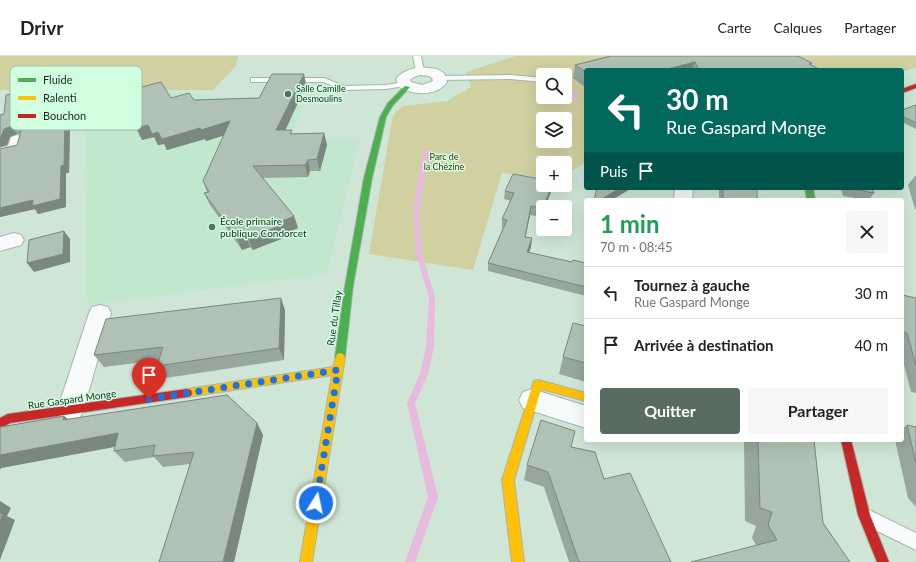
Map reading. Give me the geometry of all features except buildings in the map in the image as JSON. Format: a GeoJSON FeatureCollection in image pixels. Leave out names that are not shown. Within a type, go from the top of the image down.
{"type":"FeatureCollection","features":[{"type":"Feature","properties":{"kind":"street"},"geometry":{"type":"LineString","coordinates":[[420,71],[432,72],[440,78],[440,82],[437,85],[417,89],[406,85],[403,79],[405,76],[420,71]]}},
{"type":"Feature","properties":{"kind":"street","name":"Rue du Tillay"},"geometry":{"type":"LineString","coordinates":[[306,562],[338,370],[349,286],[368,178],[383,117],[390,104],[406,85]]}},
{"type":"Feature","properties":{"kind":"street"},"geometry":{"type":"LineString","coordinates":[[904,90],[916,86]]}},
{"type":"Feature","properties":{"kind":"street"},"geometry":{"type":"LineString","coordinates":[[0,153],[15,149],[17,140]]}},
{"type":"Feature","properties":{"kind":"street"},"geometry":{"type":"LineString","coordinates":[[70,411],[100,313]]}},
{"type":"Feature","properties":{"kind":"street","name":"Rue Gaspard Monge"},"geometry":{"type":"LineString","coordinates":[[0,424],[8,419],[338,370]]}},
{"type":"Feature","properties":{"kind":"street"},"geometry":{"type":"LineString","coordinates":[[518,562],[508,480],[538,384],[584,396]]}},
{"type":"Feature","properties":{"kind":"street"},"geometry":{"type":"LineString","coordinates":[[532,400],[584,416]]}},
{"type":"Feature","properties":{"kind":"street"},"geometry":{"type":"LineString","coordinates":[[846,442],[864,516],[882,561]]}},
{"type":"Feature","properties":{"kind":"lane"},"geometry":{"type":"LineString","coordinates":[[417,56],[420,71]]}},
{"type":"Feature","properties":{"kind":"lane"},"geometry":{"type":"LineString","coordinates":[[440,78],[510,77],[536,79]]}},
{"type":"Feature","properties":{"kind":"lane"},"geometry":{"type":"LineString","coordinates":[[254,80],[324,80],[343,88],[406,85]]}},
{"type":"Feature","properties":{"kind":"lane"},"geometry":{"type":"LineString","coordinates":[[864,516],[916,542]]}},
{"type":"Feature","properties":{"kind":"shaded area","name":"École primaire publique Condorcet"},"geometry":{"type":"Polygon","coordinates":[[[168,91],[216,97],[232,97],[227,106],[303,106],[290,139],[359,139],[327,274],[87,305],[85,179],[86,130],[142,130],[142,95],[168,91]]]}},
{"type":"Feature","properties":{"kind":"shaded area"},"geometry":{"type":"Polygon","coordinates":[[[572,92],[579,95],[572,101],[572,92]]]}},
{"type":"Feature","properties":{"kind":"green space"},"geometry":{"type":"Polygon","coordinates":[[[0,56],[238,56],[235,67],[213,90],[142,90],[142,66],[10,66],[10,90],[0,90],[0,56]]]}},
{"type":"Feature","properties":{"kind":"green space","name":"Parc de la Chézine"},"geometry":{"type":"Polygon","coordinates":[[[516,56],[916,56],[916,67],[904,71],[904,68],[584,68],[584,164],[572,170],[572,156],[536,156],[536,177],[502,173],[473,270],[369,254],[393,115],[403,106],[447,101],[471,87],[466,72],[516,56]]]}},
{"type":"Feature","properties":{"kind":"waterway"},"geometry":{"type":"LineString","coordinates":[[410,562],[433,497],[411,403],[424,374],[430,347],[432,297],[419,254],[416,211],[426,151]]}},
{"type":"Feature","properties":{"kind":"traffic: fast"},"geometry":{"type":"LineString","coordinates":[[340,357],[349,286],[368,178],[383,117],[390,104],[407,87]]}},
{"type":"Feature","properties":{"kind":"traffic: fast"},"geometry":{"type":"LineString","coordinates":[[809,190],[811,198]]}},
{"type":"Feature","properties":{"kind":"traffic: slow"},"geometry":{"type":"LineString","coordinates":[[306,562],[340,357]]}},
{"type":"Feature","properties":{"kind":"traffic: slow"},"geometry":{"type":"LineString","coordinates":[[187,393],[338,370]]}},
{"type":"Feature","properties":{"kind":"traffic: slow"},"geometry":{"type":"LineString","coordinates":[[518,562],[508,480],[538,384],[584,396]]}},
{"type":"Feature","properties":{"kind":"traffic: jam"},"geometry":{"type":"LineString","coordinates":[[904,90],[916,86]]}},
{"type":"Feature","properties":{"kind":"traffic: jam"},"geometry":{"type":"LineString","coordinates":[[0,424],[8,419],[187,393]]}},
{"type":"Feature","properties":{"kind":"traffic: jam"},"geometry":{"type":"LineString","coordinates":[[846,442],[864,515],[883,562]]}},
{"type":"Feature","properties":{"kind":"place","name":"Salle Camille Desmoulins"},"geometry":{"type":"Point","coordinates":[288,94]}},
{"type":"Feature","properties":{"kind":"place","name":"École primaire publique Condorcet"},"geometry":{"type":"Point","coordinates":[212,227]}},
{"type":"Feature","properties":{"kind":"route"},"geometry":{"type":"LineString","coordinates":[[149,399],[338,370],[316,503]]}}]}
